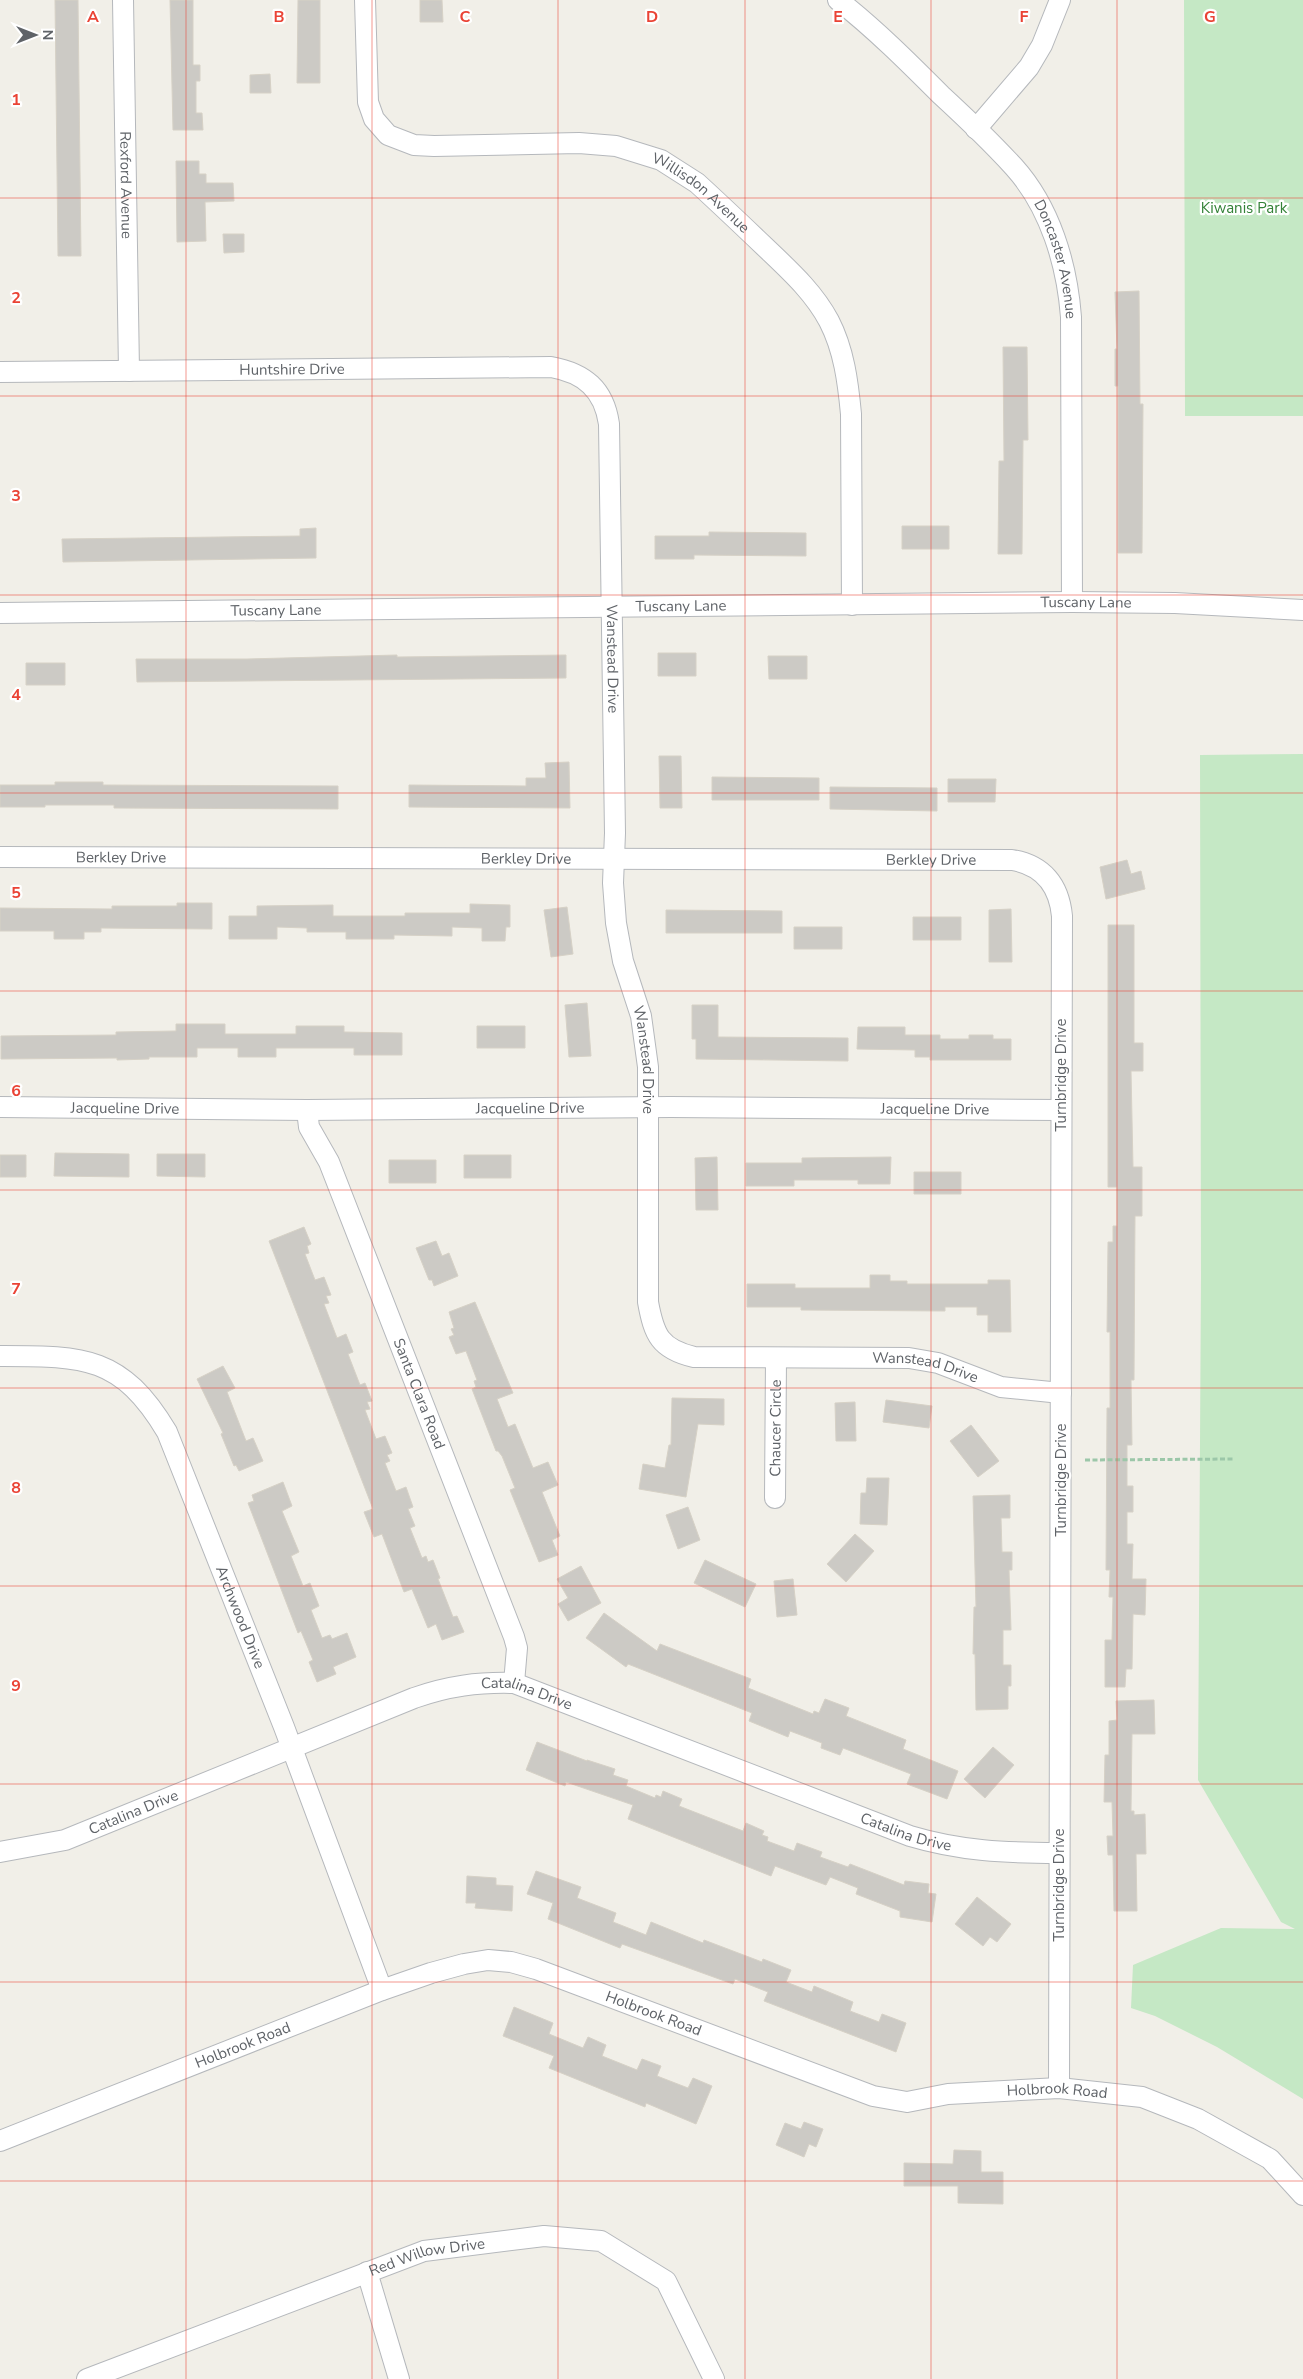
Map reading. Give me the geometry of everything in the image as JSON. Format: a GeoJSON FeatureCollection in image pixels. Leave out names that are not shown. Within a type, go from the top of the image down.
{"type":"FeatureCollection","features":[{"type":"Feature","properties":{"kind":"street","name":"Rexford Avenue"},"geometry":{"type":"LineString","coordinates":[[123,0],[129,371]]}},
{"type":"Feature","properties":{"kind":"street","name":"Willisdon Avenue"},"geometry":{"type":"LineString","coordinates":[[365,0],[368,102],[374,119],[388,135],[414,145],[579,143],[616,146],[647,154],[679,170],[697,183],[799,280],[816,300],[830,322],[849,385],[851,414],[852,606]]}},
{"type":"Feature","properties":{"kind":"street","name":"Doncaster Avenue"},"geometry":{"type":"LineString","coordinates":[[838,0],[880,35],[1015,168],[1030,190],[1055,237],[1070,298],[1072,338],[1072,602]]}},
{"type":"Feature","properties":{"kind":"street"},"geometry":{"type":"LineString","coordinates":[[976,129],[1029,67],[1042,45],[1060,0]]}},
{"type":"Feature","properties":{"kind":"street","name":"Huntshire Drive"},"geometry":{"type":"LineString","coordinates":[[0,372],[551,367],[567,370],[583,377]]}},
{"type":"Feature","properties":{"kind":"street","name":"Wanstead Drive"},"geometry":{"type":"LineString","coordinates":[[583,377],[598,392],[604,403],[608,424],[615,858],[613,883],[616,923],[623,961],[641,1016],[648,1067],[648,1302],[652,1326],[657,1337],[680,1354],[694,1357],[925,1360],[1002,1387],[1061,1393]]}},
{"type":"Feature","properties":{"kind":"street","name":"Tuscany Lane"},"geometry":{"type":"LineString","coordinates":[[0,613],[852,606],[1072,602],[1175,602],[1303,610]]}},
{"type":"Feature","properties":{"kind":"street","name":"Berkley Drive"},"geometry":{"type":"LineString","coordinates":[[0,857],[1012,860],[1032,865],[1048,876]]}},
{"type":"Feature","properties":{"kind":"street","name":"Turnbridge Drive"},"geometry":{"type":"LineString","coordinates":[[1048,876],[1057,893],[1062,916],[1058,1853],[1059,2088]]}},
{"type":"Feature","properties":{"kind":"street","name":"Jacqueline Drive"},"geometry":{"type":"LineString","coordinates":[[0,1107],[307,1110],[648,1108],[1061,1110]]}},
{"type":"Feature","properties":{"kind":"street","name":"Santa Clara Road"},"geometry":{"type":"LineString","coordinates":[[307,1110],[309,1128],[329,1162],[514,1637],[517,1648],[514,1683]]}},
{"type":"Feature","properties":{"kind":"street","name":"Archwood Drive"},"geometry":{"type":"LineString","coordinates":[[0,1356],[51,1356],[91,1363],[117,1374],[140,1392],[155,1412],[172,1444],[291,1747],[382,1990]]}},
{"type":"Feature","properties":{"kind":"street","name":"Chaucer Circle"},"geometry":{"type":"LineString","coordinates":[[775,1498],[776,1358]]}},
{"type":"Feature","properties":{"kind":"street","name":"Catalina Drive"},"geometry":{"type":"LineString","coordinates":[[0,1852],[65,1840],[118,1820],[179,1792],[436,1690],[473,1683],[514,1683],[910,1836],[966,1849],[1000,1852],[1058,1853]]}},
{"type":"Feature","properties":{"kind":"street","name":"Holbrook Road"},"geometry":{"type":"LineString","coordinates":[[0,2141],[382,1990],[464,1964],[488,1960],[511,1962],[536,1969],[873,2096],[907,2102],[948,2094],[1059,2088],[1142,2097],[1198,2119],[1270,2159],[1303,2195]]}},
{"type":"Feature","properties":{"kind":"street","name":"Red Willow Drive"},"geometry":{"type":"LineString","coordinates":[[87,2379],[424,2251],[544,2236],[601,2241],[666,2281],[714,2379]]}},
{"type":"Feature","properties":{"kind":"street"},"geometry":{"type":"LineString","coordinates":[[368,2272],[399,2379]]}},
{"type":"Feature","properties":{"kind":"path"},"geometry":{"type":"LineString","coordinates":[[1085,1460],[1233,1459]]}},
{"type":"Feature","properties":{"kind":"green space","name":"Kiwanis Park"},"geometry":{"type":"Polygon","coordinates":[[[1184,0],[1303,0],[1303,416],[1185,416],[1184,0]]]}},
{"type":"Feature","properties":{"kind":"green space"},"geometry":{"type":"Polygon","coordinates":[[[1303,754],[1303,2099],[1217,2047],[1155,2016],[1131,2008],[1133,1965],[1221,1928],[1295,1929],[1281,1922],[1198,1780],[1201,1276],[1200,755],[1303,754]]]}},
{"type":"Feature","properties":{"kind":"building"},"geometry":{"type":"Polygon","coordinates":[[[55,0],[78,0],[81,256],[58,256],[55,0]]]}},
{"type":"Feature","properties":{"kind":"building"},"geometry":{"type":"Polygon","coordinates":[[[170,0],[193,0],[193,65],[200,65],[200,81],[196,81],[196,113],[202,113],[203,130],[173,130],[170,0]]]}},
{"type":"Feature","properties":{"kind":"building"},"geometry":{"type":"Polygon","coordinates":[[[298,0],[320,0],[320,83],[297,83],[298,0]]]}},
{"type":"Feature","properties":{"kind":"building"},"geometry":{"type":"Polygon","coordinates":[[[420,0],[442,0],[443,22],[420,22],[420,0]]]}},
{"type":"Feature","properties":{"kind":"building"},"geometry":{"type":"Polygon","coordinates":[[[270,74],[271,93],[250,93],[250,75],[270,74]]]}},
{"type":"Feature","properties":{"kind":"building"},"geometry":{"type":"Polygon","coordinates":[[[176,161],[199,161],[199,174],[206,174],[206,183],[233,183],[234,201],[205,202],[206,241],[177,242],[176,161]]]}},
{"type":"Feature","properties":{"kind":"building"},"geometry":{"type":"Polygon","coordinates":[[[223,234],[244,234],[244,252],[224,253],[223,234]]]}},
{"type":"Feature","properties":{"kind":"building"},"geometry":{"type":"Polygon","coordinates":[[[1139,291],[1140,404],[1143,404],[1142,553],[1118,553],[1118,386],[1115,386],[1115,349],[1117,349],[1115,292],[1139,291]]]}},
{"type":"Feature","properties":{"kind":"building"},"geometry":{"type":"Polygon","coordinates":[[[1003,347],[1027,347],[1028,440],[1023,440],[1022,554],[998,554],[999,461],[1004,461],[1003,347]]]}},
{"type":"Feature","properties":{"kind":"building"},"geometry":{"type":"Polygon","coordinates":[[[902,526],[949,526],[949,549],[902,549],[902,526]]]}},
{"type":"Feature","properties":{"kind":"building"},"geometry":{"type":"Polygon","coordinates":[[[316,528],[316,558],[63,562],[62,539],[300,536],[300,529],[316,528]]]}},
{"type":"Feature","properties":{"kind":"building"},"geometry":{"type":"Polygon","coordinates":[[[709,532],[806,533],[806,556],[694,555],[694,559],[655,559],[655,536],[709,536],[709,532]]]}},
{"type":"Feature","properties":{"kind":"building"},"geometry":{"type":"Polygon","coordinates":[[[658,653],[696,653],[696,676],[658,676],[658,653]]]}},
{"type":"Feature","properties":{"kind":"building"},"geometry":{"type":"Polygon","coordinates":[[[397,655],[397,657],[566,655],[566,678],[137,682],[136,659],[247,659],[397,655]]]}},
{"type":"Feature","properties":{"kind":"building"},"geometry":{"type":"Polygon","coordinates":[[[768,656],[807,656],[807,679],[769,679],[768,656]]]}},
{"type":"Feature","properties":{"kind":"building"},"geometry":{"type":"Polygon","coordinates":[[[26,663],[65,663],[65,685],[26,685],[26,663]]]}},
{"type":"Feature","properties":{"kind":"building"},"geometry":{"type":"Polygon","coordinates":[[[659,756],[681,756],[682,808],[660,808],[659,756]]]}},
{"type":"Feature","properties":{"kind":"building"},"geometry":{"type":"Polygon","coordinates":[[[569,762],[570,808],[409,807],[409,785],[526,786],[526,778],[546,778],[545,763],[569,762]]]}},
{"type":"Feature","properties":{"kind":"building"},"geometry":{"type":"Polygon","coordinates":[[[712,777],[819,778],[819,800],[712,800],[712,777]]]}},
{"type":"Feature","properties":{"kind":"building"},"geometry":{"type":"Polygon","coordinates":[[[948,779],[996,779],[995,802],[948,802],[948,779]]]}},
{"type":"Feature","properties":{"kind":"building"},"geometry":{"type":"Polygon","coordinates":[[[55,782],[103,782],[103,785],[338,786],[338,809],[114,808],[114,805],[0,807],[0,785],[55,785],[55,782]]]}},
{"type":"Feature","properties":{"kind":"building"},"geometry":{"type":"Polygon","coordinates":[[[830,787],[937,788],[937,811],[830,809],[830,787]]]}},
{"type":"Feature","properties":{"kind":"building"},"geometry":{"type":"Polygon","coordinates":[[[1127,860],[1131,874],[1141,871],[1145,889],[1106,899],[1100,867],[1127,860]]]}},
{"type":"Feature","properties":{"kind":"building"},"geometry":{"type":"Polygon","coordinates":[[[177,903],[212,903],[212,929],[101,928],[101,932],[84,932],[84,939],[54,939],[54,931],[0,931],[0,908],[112,909],[112,906],[177,906],[177,903]]]}},
{"type":"Feature","properties":{"kind":"building"},"geometry":{"type":"Polygon","coordinates":[[[470,904],[510,905],[510,927],[506,927],[505,941],[482,941],[482,928],[452,927],[452,936],[394,935],[394,939],[346,939],[346,932],[307,932],[307,928],[277,927],[277,939],[229,939],[229,916],[257,916],[257,906],[333,905],[333,916],[405,916],[405,913],[470,913],[470,904]]]}},
{"type":"Feature","properties":{"kind":"building"},"geometry":{"type":"Polygon","coordinates":[[[567,907],[573,954],[551,957],[544,910],[567,907]]]}},
{"type":"Feature","properties":{"kind":"building"},"geometry":{"type":"Polygon","coordinates":[[[1011,909],[1012,962],[989,962],[989,910],[1011,909]]]}},
{"type":"Feature","properties":{"kind":"building"},"geometry":{"type":"Polygon","coordinates":[[[666,910],[782,911],[782,933],[666,933],[666,910]]]}},
{"type":"Feature","properties":{"kind":"building"},"geometry":{"type":"Polygon","coordinates":[[[913,917],[961,917],[961,940],[913,940],[913,917]]]}},
{"type":"Feature","properties":{"kind":"building"},"geometry":{"type":"Polygon","coordinates":[[[1108,925],[1134,925],[1134,1043],[1143,1043],[1143,1071],[1131,1071],[1133,1167],[1142,1167],[1142,1216],[1135,1216],[1134,1380],[1131,1380],[1132,1445],[1127,1445],[1127,1486],[1133,1486],[1133,1512],[1127,1512],[1127,1544],[1133,1544],[1132,1579],[1146,1579],[1145,1615],[1133,1614],[1132,1669],[1126,1669],[1125,1687],[1105,1687],[1105,1640],[1112,1640],[1113,1597],[1109,1597],[1110,1570],[1106,1570],[1107,1408],[1110,1408],[1110,1332],[1107,1332],[1108,1242],[1113,1242],[1113,1226],[1117,1226],[1117,1187],[1108,1187],[1108,925]]]}},
{"type":"Feature","properties":{"kind":"building"},"geometry":{"type":"Polygon","coordinates":[[[794,927],[842,927],[842,949],[794,949],[794,927]]]}},
{"type":"Feature","properties":{"kind":"building"},"geometry":{"type":"Polygon","coordinates":[[[587,1003],[591,1056],[569,1057],[565,1005],[587,1003]]]}},
{"type":"Feature","properties":{"kind":"building"},"geometry":{"type":"Polygon","coordinates":[[[692,1005],[718,1005],[718,1037],[848,1038],[848,1061],[696,1059],[696,1039],[692,1039],[692,1005]]]}},
{"type":"Feature","properties":{"kind":"building"},"geometry":{"type":"Polygon","coordinates":[[[176,1024],[225,1024],[225,1034],[296,1034],[296,1026],[344,1026],[344,1032],[402,1033],[402,1055],[354,1055],[354,1048],[276,1048],[276,1057],[238,1057],[238,1048],[197,1048],[197,1057],[149,1057],[149,1059],[117,1060],[117,1058],[1,1059],[1,1036],[116,1035],[116,1032],[176,1031],[176,1024]]]}},
{"type":"Feature","properties":{"kind":"building"},"geometry":{"type":"Polygon","coordinates":[[[477,1026],[525,1026],[525,1048],[477,1048],[477,1026]]]}},
{"type":"Feature","properties":{"kind":"building"},"geometry":{"type":"Polygon","coordinates":[[[858,1027],[905,1027],[905,1035],[940,1035],[940,1039],[969,1039],[969,1035],[993,1035],[993,1039],[1011,1039],[1011,1060],[930,1060],[930,1057],[915,1057],[915,1050],[857,1049],[858,1027]]]}},
{"type":"Feature","properties":{"kind":"building"},"geometry":{"type":"Polygon","coordinates":[[[55,1153],[129,1154],[129,1177],[54,1176],[55,1153]]]}},
{"type":"Feature","properties":{"kind":"building"},"geometry":{"type":"Polygon","coordinates":[[[157,1154],[205,1154],[205,1177],[157,1176],[157,1154]]]}},
{"type":"Feature","properties":{"kind":"building"},"geometry":{"type":"Polygon","coordinates":[[[0,1155],[26,1155],[26,1177],[0,1177],[0,1155]]]}},
{"type":"Feature","properties":{"kind":"building"},"geometry":{"type":"Polygon","coordinates":[[[464,1155],[511,1155],[511,1178],[464,1178],[464,1155]]]}},
{"type":"Feature","properties":{"kind":"building"},"geometry":{"type":"Polygon","coordinates":[[[717,1157],[718,1210],[696,1210],[695,1158],[717,1157]]]}},
{"type":"Feature","properties":{"kind":"building"},"geometry":{"type":"Polygon","coordinates":[[[891,1157],[890,1184],[858,1184],[858,1180],[794,1180],[794,1186],[746,1186],[746,1163],[802,1163],[802,1158],[891,1157]]]}},
{"type":"Feature","properties":{"kind":"building"},"geometry":{"type":"Polygon","coordinates":[[[389,1160],[436,1160],[436,1183],[389,1183],[389,1160]]]}},
{"type":"Feature","properties":{"kind":"building"},"geometry":{"type":"Polygon","coordinates":[[[914,1172],[961,1172],[961,1194],[914,1194],[914,1172]]]}},
{"type":"Feature","properties":{"kind":"building"},"geometry":{"type":"Polygon","coordinates":[[[304,1227],[311,1244],[307,1246],[309,1253],[305,1254],[315,1280],[324,1277],[331,1295],[326,1296],[329,1303],[324,1304],[337,1338],[346,1334],[353,1352],[348,1354],[360,1385],[365,1383],[372,1401],[367,1402],[370,1409],[365,1410],[376,1439],[385,1436],[392,1453],[387,1455],[390,1461],[385,1463],[396,1491],[406,1487],[413,1507],[408,1509],[415,1526],[410,1528],[422,1558],[426,1556],[428,1562],[433,1560],[440,1578],[438,1579],[453,1617],[457,1616],[464,1632],[442,1640],[436,1624],[428,1628],[412,1589],[404,1592],[382,1534],[374,1537],[364,1512],[373,1509],[269,1241],[304,1227]]]}},
{"type":"Feature","properties":{"kind":"building"},"geometry":{"type":"Polygon","coordinates":[[[436,1241],[442,1256],[449,1253],[458,1276],[434,1286],[432,1280],[429,1280],[416,1248],[436,1241]]]}},
{"type":"Feature","properties":{"kind":"building"},"geometry":{"type":"Polygon","coordinates":[[[870,1275],[890,1275],[890,1281],[907,1281],[907,1284],[988,1284],[988,1280],[1010,1280],[1011,1332],[988,1332],[988,1315],[977,1315],[977,1307],[945,1307],[945,1311],[801,1310],[801,1307],[747,1307],[747,1284],[795,1284],[795,1288],[870,1288],[870,1275]]]}},
{"type":"Feature","properties":{"kind":"building"},"geometry":{"type":"Polygon","coordinates":[[[475,1302],[513,1393],[497,1399],[508,1427],[515,1424],[533,1468],[548,1462],[558,1485],[542,1492],[560,1536],[552,1540],[558,1555],[539,1562],[510,1490],[515,1488],[502,1456],[496,1451],[472,1389],[476,1387],[474,1381],[477,1380],[466,1351],[456,1354],[449,1337],[454,1335],[451,1329],[454,1328],[449,1312],[475,1302]]]}},
{"type":"Feature","properties":{"kind":"building"},"geometry":{"type":"Polygon","coordinates":[[[223,1366],[235,1388],[227,1392],[246,1441],[253,1438],[263,1461],[239,1471],[236,1465],[234,1466],[221,1434],[223,1433],[197,1379],[223,1366]]]}},
{"type":"Feature","properties":{"kind":"building"},"geometry":{"type":"Polygon","coordinates":[[[672,1398],[724,1399],[724,1425],[698,1424],[686,1497],[639,1489],[643,1464],[665,1468],[669,1445],[671,1445],[672,1398]]]}},
{"type":"Feature","properties":{"kind":"building"},"geometry":{"type":"Polygon","coordinates":[[[886,1400],[932,1406],[929,1428],[883,1422],[886,1400]]]}},
{"type":"Feature","properties":{"kind":"building"},"geometry":{"type":"Polygon","coordinates":[[[855,1402],[856,1441],[836,1441],[835,1403],[855,1402]]]}},
{"type":"Feature","properties":{"kind":"building"},"geometry":{"type":"Polygon","coordinates":[[[971,1425],[999,1461],[978,1477],[950,1441],[971,1425]]]}},
{"type":"Feature","properties":{"kind":"building"},"geometry":{"type":"Polygon","coordinates":[[[867,1478],[889,1478],[887,1525],[860,1524],[861,1493],[866,1493],[867,1478]]]}},
{"type":"Feature","properties":{"kind":"building"},"geometry":{"type":"Polygon","coordinates":[[[283,1482],[292,1506],[282,1511],[299,1552],[291,1556],[303,1586],[310,1583],[319,1606],[311,1610],[322,1638],[330,1635],[332,1639],[347,1633],[356,1657],[333,1667],[336,1674],[317,1682],[309,1662],[313,1660],[301,1631],[298,1633],[248,1503],[254,1501],[252,1495],[283,1482]]]}},
{"type":"Feature","properties":{"kind":"building"},"geometry":{"type":"Polygon","coordinates":[[[1010,1495],[1010,1518],[1001,1518],[1002,1552],[1012,1552],[1012,1570],[1009,1570],[1011,1630],[1003,1630],[1003,1665],[1011,1665],[1011,1686],[1008,1686],[1008,1709],[976,1710],[975,1654],[973,1654],[974,1607],[976,1607],[973,1496],[1010,1495]]]}},
{"type":"Feature","properties":{"kind":"building"},"geometry":{"type":"Polygon","coordinates":[[[688,1507],[700,1540],[678,1549],[666,1515],[688,1507]]]}},
{"type":"Feature","properties":{"kind":"building"},"geometry":{"type":"Polygon","coordinates":[[[855,1534],[874,1551],[846,1582],[827,1564],[855,1534]]]}},
{"type":"Feature","properties":{"kind":"building"},"geometry":{"type":"Polygon","coordinates":[[[705,1560],[756,1584],[745,1607],[694,1583],[705,1560]]]}},
{"type":"Feature","properties":{"kind":"building"},"geometry":{"type":"Polygon","coordinates":[[[581,1566],[601,1603],[568,1621],[558,1604],[568,1598],[557,1579],[581,1566]]]}},
{"type":"Feature","properties":{"kind":"building"},"geometry":{"type":"Polygon","coordinates":[[[793,1579],[797,1615],[777,1617],[774,1581],[793,1579]]]}},
{"type":"Feature","properties":{"kind":"building"},"geometry":{"type":"Polygon","coordinates":[[[604,1613],[657,1651],[660,1644],[751,1679],[748,1688],[813,1714],[814,1711],[819,1713],[825,1699],[849,1708],[846,1716],[906,1740],[903,1749],[958,1771],[947,1799],[907,1784],[911,1774],[843,1748],[840,1755],[821,1748],[822,1743],[790,1731],[788,1737],[749,1721],[752,1713],[628,1664],[626,1667],[586,1638],[604,1613]]]}},
{"type":"Feature","properties":{"kind":"building"},"geometry":{"type":"Polygon","coordinates":[[[1154,1700],[1155,1734],[1132,1734],[1131,1811],[1134,1811],[1134,1815],[1145,1814],[1146,1854],[1136,1854],[1137,1911],[1114,1911],[1113,1855],[1108,1855],[1107,1836],[1113,1836],[1112,1802],[1104,1802],[1105,1755],[1109,1755],[1109,1721],[1117,1720],[1116,1701],[1154,1700]]]}},
{"type":"Feature","properties":{"kind":"building"},"geometry":{"type":"Polygon","coordinates":[[[537,1742],[587,1761],[615,1769],[613,1775],[628,1780],[626,1786],[655,1798],[656,1795],[661,1797],[663,1791],[682,1799],[679,1806],[743,1831],[746,1823],[764,1831],[762,1835],[768,1837],[767,1841],[794,1851],[797,1843],[822,1852],[820,1857],[848,1867],[850,1864],[904,1885],[905,1881],[929,1884],[928,1893],[936,1894],[932,1922],[900,1917],[900,1911],[856,1894],[858,1888],[830,1877],[826,1885],[775,1866],[771,1876],[628,1819],[633,1805],[566,1782],[565,1786],[526,1770],[537,1742]]]}},
{"type":"Feature","properties":{"kind":"building"},"geometry":{"type":"Polygon","coordinates":[[[993,1747],[1014,1765],[985,1798],[964,1779],[993,1747]]]}},
{"type":"Feature","properties":{"kind":"building"},"geometry":{"type":"Polygon","coordinates":[[[536,1871],[581,1887],[577,1898],[616,1913],[613,1922],[646,1935],[651,1922],[703,1943],[704,1940],[762,1962],[763,1959],[791,1970],[786,1982],[812,1992],[814,1986],[853,2002],[850,2011],[879,2022],[882,2014],[906,2023],[896,2052],[764,2001],[768,1992],[735,1979],[733,1984],[622,1944],[620,1948],[548,1919],[553,1903],[527,1894],[536,1871]]]}},
{"type":"Feature","properties":{"kind":"building"},"geometry":{"type":"Polygon","coordinates":[[[467,1876],[496,1878],[496,1885],[513,1886],[512,1911],[475,1908],[476,1903],[466,1903],[467,1876]]]}},
{"type":"Feature","properties":{"kind":"building"},"geometry":{"type":"Polygon","coordinates":[[[977,1897],[1011,1924],[997,1942],[990,1937],[983,1946],[955,1924],[977,1897]]]}},
{"type":"Feature","properties":{"kind":"building"},"geometry":{"type":"Polygon","coordinates":[[[514,2007],[553,2023],[549,2034],[583,2048],[588,2037],[606,2045],[602,2056],[637,2070],[642,2059],[661,2066],[657,2076],[688,2088],[693,2078],[712,2086],[696,2124],[646,2103],[645,2107],[549,2068],[554,2056],[503,2036],[514,2007]]]}},
{"type":"Feature","properties":{"kind":"building"},"geometry":{"type":"Polygon","coordinates":[[[804,2122],[823,2129],[816,2147],[809,2144],[804,2157],[776,2145],[785,2123],[801,2129],[804,2122]]]}},
{"type":"Feature","properties":{"kind":"building"},"geometry":{"type":"Polygon","coordinates":[[[954,2150],[981,2151],[981,2172],[1003,2172],[1003,2204],[958,2203],[958,2186],[904,2186],[904,2163],[953,2164],[954,2150]]]}}]}
